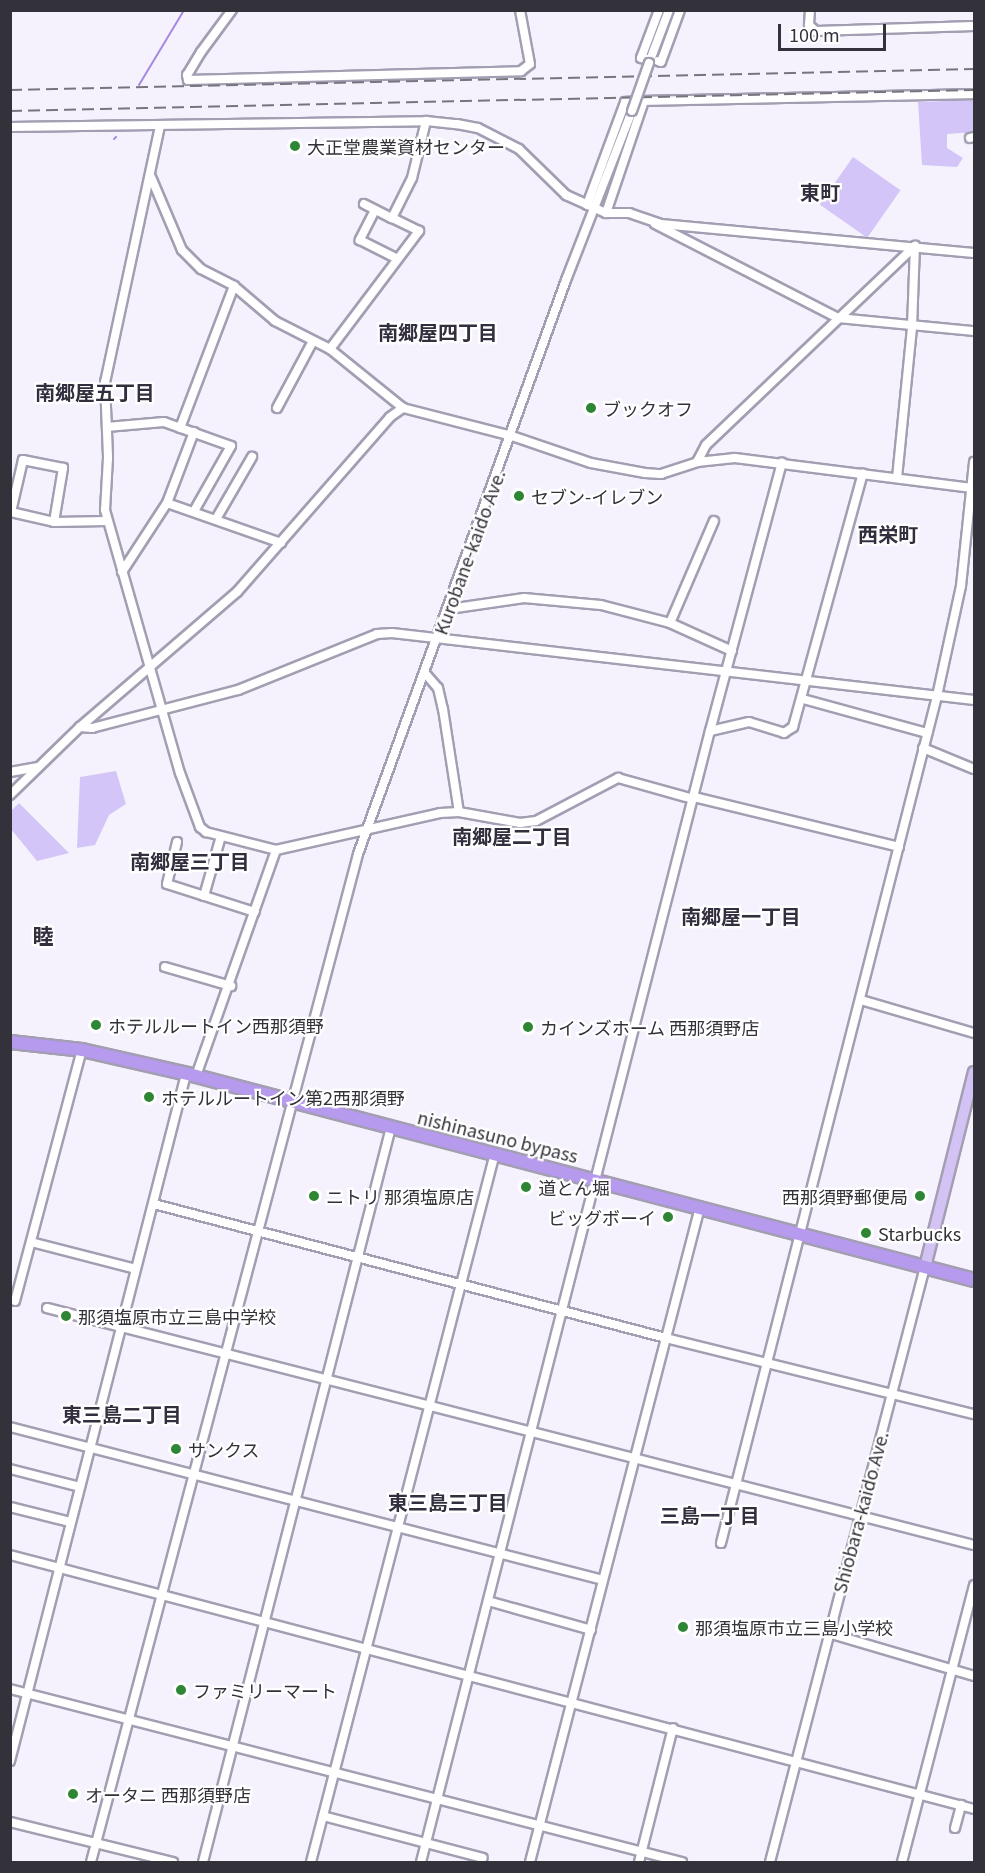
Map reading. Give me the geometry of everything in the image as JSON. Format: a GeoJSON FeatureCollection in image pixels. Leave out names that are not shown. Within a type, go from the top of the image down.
{"type":"FeatureCollection","features":[{"type":"Feature","properties":{"kind":"highway","name":"nishinasuno bypass"},"geometry":{"type":"LineString","coordinates":[[10,1042],[82,1050],[191,1075],[975,1280]]}},
{"type":"Feature","properties":{"kind":"main road"},"geometry":{"type":"LineString","coordinates":[[925,1267],[975,1072]]}},
{"type":"Feature","properties":{"kind":"street"},"geometry":{"type":"LineString","coordinates":[[232,10],[201,52],[187,75],[188,80],[521,71],[530,64],[520,10]]}},
{"type":"Feature","properties":{"kind":"street"},"geometry":{"type":"LineString","coordinates":[[659,10],[641,58],[661,62],[680,10]]}},
{"type":"Feature","properties":{"kind":"street","name":"Kurobane-kaido Ave."},"geometry":{"type":"LineString","coordinates":[[91,1863],[327,963],[367,832],[669,10]]}},
{"type":"Feature","properties":{"kind":"street"},"geometry":{"type":"LineString","coordinates":[[810,10],[809,25],[816,31],[975,26]]}},
{"type":"Feature","properties":{"kind":"street"},"geometry":{"type":"LineString","coordinates":[[587,205],[625,102],[975,94]]}},
{"type":"Feature","properties":{"kind":"street"},"geometry":{"type":"LineString","coordinates":[[606,213],[644,101]]}},
{"type":"Feature","properties":{"kind":"street"},"geometry":{"type":"LineString","coordinates":[[392,218],[412,178],[426,121]]}},
{"type":"Feature","properties":{"kind":"street"},"geometry":{"type":"LineString","coordinates":[[10,127],[426,121],[478,128],[496,136],[532,160],[566,195],[606,213],[629,213],[652,222],[838,318],[912,327],[975,331]]}},
{"type":"Feature","properties":{"kind":"street"},"geometry":{"type":"LineString","coordinates":[[160,126],[105,382],[107,521],[165,710],[194,818],[206,832],[276,850],[459,812],[520,823],[536,821],[618,778],[899,847]]}},
{"type":"Feature","properties":{"kind":"street"},"geometry":{"type":"LineString","coordinates":[[151,176],[182,250],[201,269],[234,286],[275,321],[330,349],[403,408],[512,436],[624,471],[661,474],[697,462],[735,458],[973,488]]}},
{"type":"Feature","properties":{"kind":"street"},"geometry":{"type":"LineString","coordinates":[[330,349],[419,231],[364,204]]}},
{"type":"Feature","properties":{"kind":"street"},"geometry":{"type":"LineString","coordinates":[[375,210],[360,240],[398,259]]}},
{"type":"Feature","properties":{"kind":"street"},"geometry":{"type":"LineString","coordinates":[[652,222],[975,253]]}},
{"type":"Feature","properties":{"kind":"street"},"geometry":{"type":"LineString","coordinates":[[697,462],[706,446],[915,246]]}},
{"type":"Feature","properties":{"kind":"street"},"geometry":{"type":"LineString","coordinates":[[897,478],[912,327],[915,246]]}},
{"type":"Feature","properties":{"kind":"street"},"geometry":{"type":"LineString","coordinates":[[180,428],[234,286]]}},
{"type":"Feature","properties":{"kind":"street"},"geometry":{"type":"LineString","coordinates":[[277,408],[313,341]]}},
{"type":"Feature","properties":{"kind":"street"},"geometry":{"type":"LineString","coordinates":[[10,795],[80,727],[237,592],[390,417],[403,408]]}},
{"type":"Feature","properties":{"kind":"street"},"geometry":{"type":"LineString","coordinates":[[107,427],[164,422],[231,446],[194,511]]}},
{"type":"Feature","properties":{"kind":"street"},"geometry":{"type":"LineString","coordinates":[[122,572],[167,503],[194,432]]}},
{"type":"Feature","properties":{"kind":"street"},"geometry":{"type":"LineString","coordinates":[[216,519],[252,457]]}},
{"type":"Feature","properties":{"kind":"street"},"geometry":{"type":"LineString","coordinates":[[54,522],[63,468],[23,460],[11,512],[54,522],[107,521]]}},
{"type":"Feature","properties":{"kind":"street"},"geometry":{"type":"LineString","coordinates":[[721,1543],[802,1233],[937,696],[961,586],[975,462]]}},
{"type":"Feature","properties":{"kind":"street"},"geometry":{"type":"LineString","coordinates":[[421,1863],[710,731],[782,463]]}},
{"type":"Feature","properties":{"kind":"street"},"geometry":{"type":"LineString","coordinates":[[710,731],[749,722],[788,732],[803,699],[863,473]]}},
{"type":"Feature","properties":{"kind":"street"},"geometry":{"type":"LineString","coordinates":[[167,503],[282,543]]}},
{"type":"Feature","properties":{"kind":"street"},"geometry":{"type":"LineString","coordinates":[[670,623],[714,521]]}},
{"type":"Feature","properties":{"kind":"street"},"geometry":{"type":"LineString","coordinates":[[449,609],[545,598],[601,605],[670,623],[732,651]]}},
{"type":"Feature","properties":{"kind":"street"},"geometry":{"type":"LineString","coordinates":[[80,727],[92,728],[165,710],[286,673],[377,634],[975,699]]}},
{"type":"Feature","properties":{"kind":"street"},"geometry":{"type":"LineString","coordinates":[[424,672],[438,688],[459,812]]}},
{"type":"Feature","properties":{"kind":"street"},"geometry":{"type":"LineString","coordinates":[[803,699],[927,733]]}},
{"type":"Feature","properties":{"kind":"street"},"geometry":{"type":"LineString","coordinates":[[923,748],[975,769]]}},
{"type":"Feature","properties":{"kind":"street"},"geometry":{"type":"LineString","coordinates":[[10,772],[38,767]]}},
{"type":"Feature","properties":{"kind":"street"},"geometry":{"type":"LineString","coordinates":[[204,896],[221,836]]}},
{"type":"Feature","properties":{"kind":"street"},"geometry":{"type":"LineString","coordinates":[[177,842],[167,884],[255,912]]}},
{"type":"Feature","properties":{"kind":"street"},"geometry":{"type":"LineString","coordinates":[[10,1761],[136,1269],[191,1075],[231,986],[276,850]]}},
{"type":"Feature","properties":{"kind":"street"},"geometry":{"type":"LineString","coordinates":[[165,967],[231,986]]}},
{"type":"Feature","properties":{"kind":"street"},"geometry":{"type":"LineString","coordinates":[[861,1000],[975,1033]]}},
{"type":"Feature","properties":{"kind":"street"},"geometry":{"type":"LineString","coordinates":[[15,1301],[82,1050]]}},
{"type":"Feature","properties":{"kind":"street"},"geometry":{"type":"LineString","coordinates":[[203,1863],[391,1127]]}},
{"type":"Feature","properties":{"kind":"street"},"geometry":{"type":"LineString","coordinates":[[311,1863],[369,1649],[495,1153]]}},
{"type":"Feature","properties":{"kind":"street"},"geometry":{"type":"LineString","coordinates":[[154,1203],[666,1338],[768,1364],[892,1391],[975,1414]]}},
{"type":"Feature","properties":{"kind":"street"},"geometry":{"type":"LineString","coordinates":[[530,1863],[700,1207]]}},
{"type":"Feature","properties":{"kind":"street"},"geometry":{"type":"LineString","coordinates":[[32,1242],[136,1269]]}},
{"type":"Feature","properties":{"kind":"street","name":"Shiobara-kaido Ave."},"geometry":{"type":"LineString","coordinates":[[770,1863],[925,1267]]}},
{"type":"Feature","properties":{"kind":"street"},"geometry":{"type":"LineString","coordinates":[[46,1308],[226,1352],[735,1486],[860,1514],[975,1545]]}},
{"type":"Feature","properties":{"kind":"street"},"geometry":{"type":"LineString","coordinates":[[10,1427],[603,1580]]}},
{"type":"Feature","properties":{"kind":"street"},"geometry":{"type":"LineString","coordinates":[[10,1469],[80,1486]]}},
{"type":"Feature","properties":{"kind":"street"},"geometry":{"type":"LineString","coordinates":[[10,1507],[70,1522]]}},
{"type":"Feature","properties":{"kind":"street"},"geometry":{"type":"LineString","coordinates":[[10,1555],[975,1809]]}},
{"type":"Feature","properties":{"kind":"street"},"geometry":{"type":"LineString","coordinates":[[902,1863],[975,1584]]}},
{"type":"Feature","properties":{"kind":"street"},"geometry":{"type":"LineString","coordinates":[[488,1601],[591,1630]]}},
{"type":"Feature","properties":{"kind":"street"},"geometry":{"type":"LineString","coordinates":[[828,1634],[975,1676]]}},
{"type":"Feature","properties":{"kind":"street"},"geometry":{"type":"LineString","coordinates":[[10,1689],[130,1718],[682,1863]]}},
{"type":"Feature","properties":{"kind":"street"},"geometry":{"type":"LineString","coordinates":[[639,1863],[674,1728]]}},
{"type":"Feature","properties":{"kind":"street"},"geometry":{"type":"LineString","coordinates":[[955,1828],[962,1805]]}},
{"type":"Feature","properties":{"kind":"street"},"geometry":{"type":"LineString","coordinates":[[323,1816],[483,1858]]}},
{"type":"Feature","properties":{"kind":"street"},"geometry":{"type":"LineString","coordinates":[[10,1822],[173,1863]]}},
{"type":"Feature","properties":{"kind":"shaded area"},"geometry":{"type":"Polygon","coordinates":[[[974,100],[974,132],[947,134],[947,148],[963,158],[957,167],[922,165],[918,102],[974,100]]]}},
{"type":"Feature","properties":{"kind":"shaded area"},"geometry":{"type":"Polygon","coordinates":[[[853,157],[901,190],[867,238],[820,205],[853,157]]]}},
{"type":"Feature","properties":{"kind":"shaded area"},"geometry":{"type":"Polygon","coordinates":[[[116,771],[126,804],[109,815],[95,845],[77,848],[80,777],[116,771]]]}},
{"type":"Feature","properties":{"kind":"shaded area"},"geometry":{"type":"Polygon","coordinates":[[[19,803],[69,853],[37,861],[11,829],[11,811],[19,803]]]}},
{"type":"Feature","properties":{"kind":"waterway"},"geometry":{"type":"LineString","coordinates":[[139,85],[184,10]]}},
{"type":"Feature","properties":{"kind":"railway"},"geometry":{"type":"LineString","coordinates":[[10,90],[974,69]]}},
{"type":"Feature","properties":{"kind":"railway"},"geometry":{"type":"LineString","coordinates":[[10,111],[974,90]]}},
{"type":"Feature","properties":{"kind":"place","name":"大正堂農業資材センター"},"geometry":{"type":"Point","coordinates":[295,146]}},
{"type":"Feature","properties":{"kind":"place","name":"ブックオフ"},"geometry":{"type":"Point","coordinates":[591,408]}},
{"type":"Feature","properties":{"kind":"place","name":"セブン-イレブン"},"geometry":{"type":"Point","coordinates":[519,496]}},
{"type":"Feature","properties":{"kind":"place","name":"ホテルルートイン西那須野"},"geometry":{"type":"Point","coordinates":[96,1025]}},
{"type":"Feature","properties":{"kind":"place","name":"カインズホーム 西那須野店"},"geometry":{"type":"Point","coordinates":[528,1027]}},
{"type":"Feature","properties":{"kind":"place","name":"ホテルルートイン第2西那須野"},"geometry":{"type":"Point","coordinates":[149,1097]}},
{"type":"Feature","properties":{"kind":"place","name":"道とん堀"},"geometry":{"type":"Point","coordinates":[526,1187]}},
{"type":"Feature","properties":{"kind":"place","name":"ニトリ 那須塩原店"},"geometry":{"type":"Point","coordinates":[314,1196]}},
{"type":"Feature","properties":{"kind":"place","name":"西那須野郵便局"},"geometry":{"type":"Point","coordinates":[920,1196]}},
{"type":"Feature","properties":{"kind":"place","name":"ビッグボーイ"},"geometry":{"type":"Point","coordinates":[668,1217]}},
{"type":"Feature","properties":{"kind":"place","name":"Starbucks"},"geometry":{"type":"Point","coordinates":[866,1233]}},
{"type":"Feature","properties":{"kind":"place","name":"那須塩原市立三島中学校"},"geometry":{"type":"Point","coordinates":[66,1316]}},
{"type":"Feature","properties":{"kind":"place","name":"サンクス"},"geometry":{"type":"Point","coordinates":[176,1449]}},
{"type":"Feature","properties":{"kind":"place","name":"那須塩原市立三島小学校"},"geometry":{"type":"Point","coordinates":[683,1627]}},
{"type":"Feature","properties":{"kind":"place","name":"ファミリーマート"},"geometry":{"type":"Point","coordinates":[181,1690]}},
{"type":"Feature","properties":{"kind":"place","name":"オータニ 西那須野店"},"geometry":{"type":"Point","coordinates":[73,1794]}},
{"type":"Feature","properties":{"kind":"district","name":"東町"},"geometry":{"type":"Point","coordinates":[820,191]}},
{"type":"Feature","properties":{"kind":"district","name":"南郷屋四丁目"},"geometry":{"type":"Point","coordinates":[438,331]}},
{"type":"Feature","properties":{"kind":"district","name":"南郷屋五丁目"},"geometry":{"type":"Point","coordinates":[95,391]}},
{"type":"Feature","properties":{"kind":"district","name":"西栄町"},"geometry":{"type":"Point","coordinates":[888,533]}},
{"type":"Feature","properties":{"kind":"district","name":"南郷屋二丁目"},"geometry":{"type":"Point","coordinates":[512,835]}},
{"type":"Feature","properties":{"kind":"district","name":"南郷屋三丁目"},"geometry":{"type":"Point","coordinates":[190,860]}},
{"type":"Feature","properties":{"kind":"district","name":"南郷屋一丁目"},"geometry":{"type":"Point","coordinates":[741,915]}},
{"type":"Feature","properties":{"kind":"district","name":"睦"},"geometry":{"type":"Point","coordinates":[43,935]}},
{"type":"Feature","properties":{"kind":"district","name":"東三島二丁目"},"geometry":{"type":"Point","coordinates":[122,1413]}},
{"type":"Feature","properties":{"kind":"district","name":"東三島三丁目"},"geometry":{"type":"Point","coordinates":[448,1501]}},
{"type":"Feature","properties":{"kind":"district","name":"三島一丁目"},"geometry":{"type":"Point","coordinates":[710,1514]}}]}
